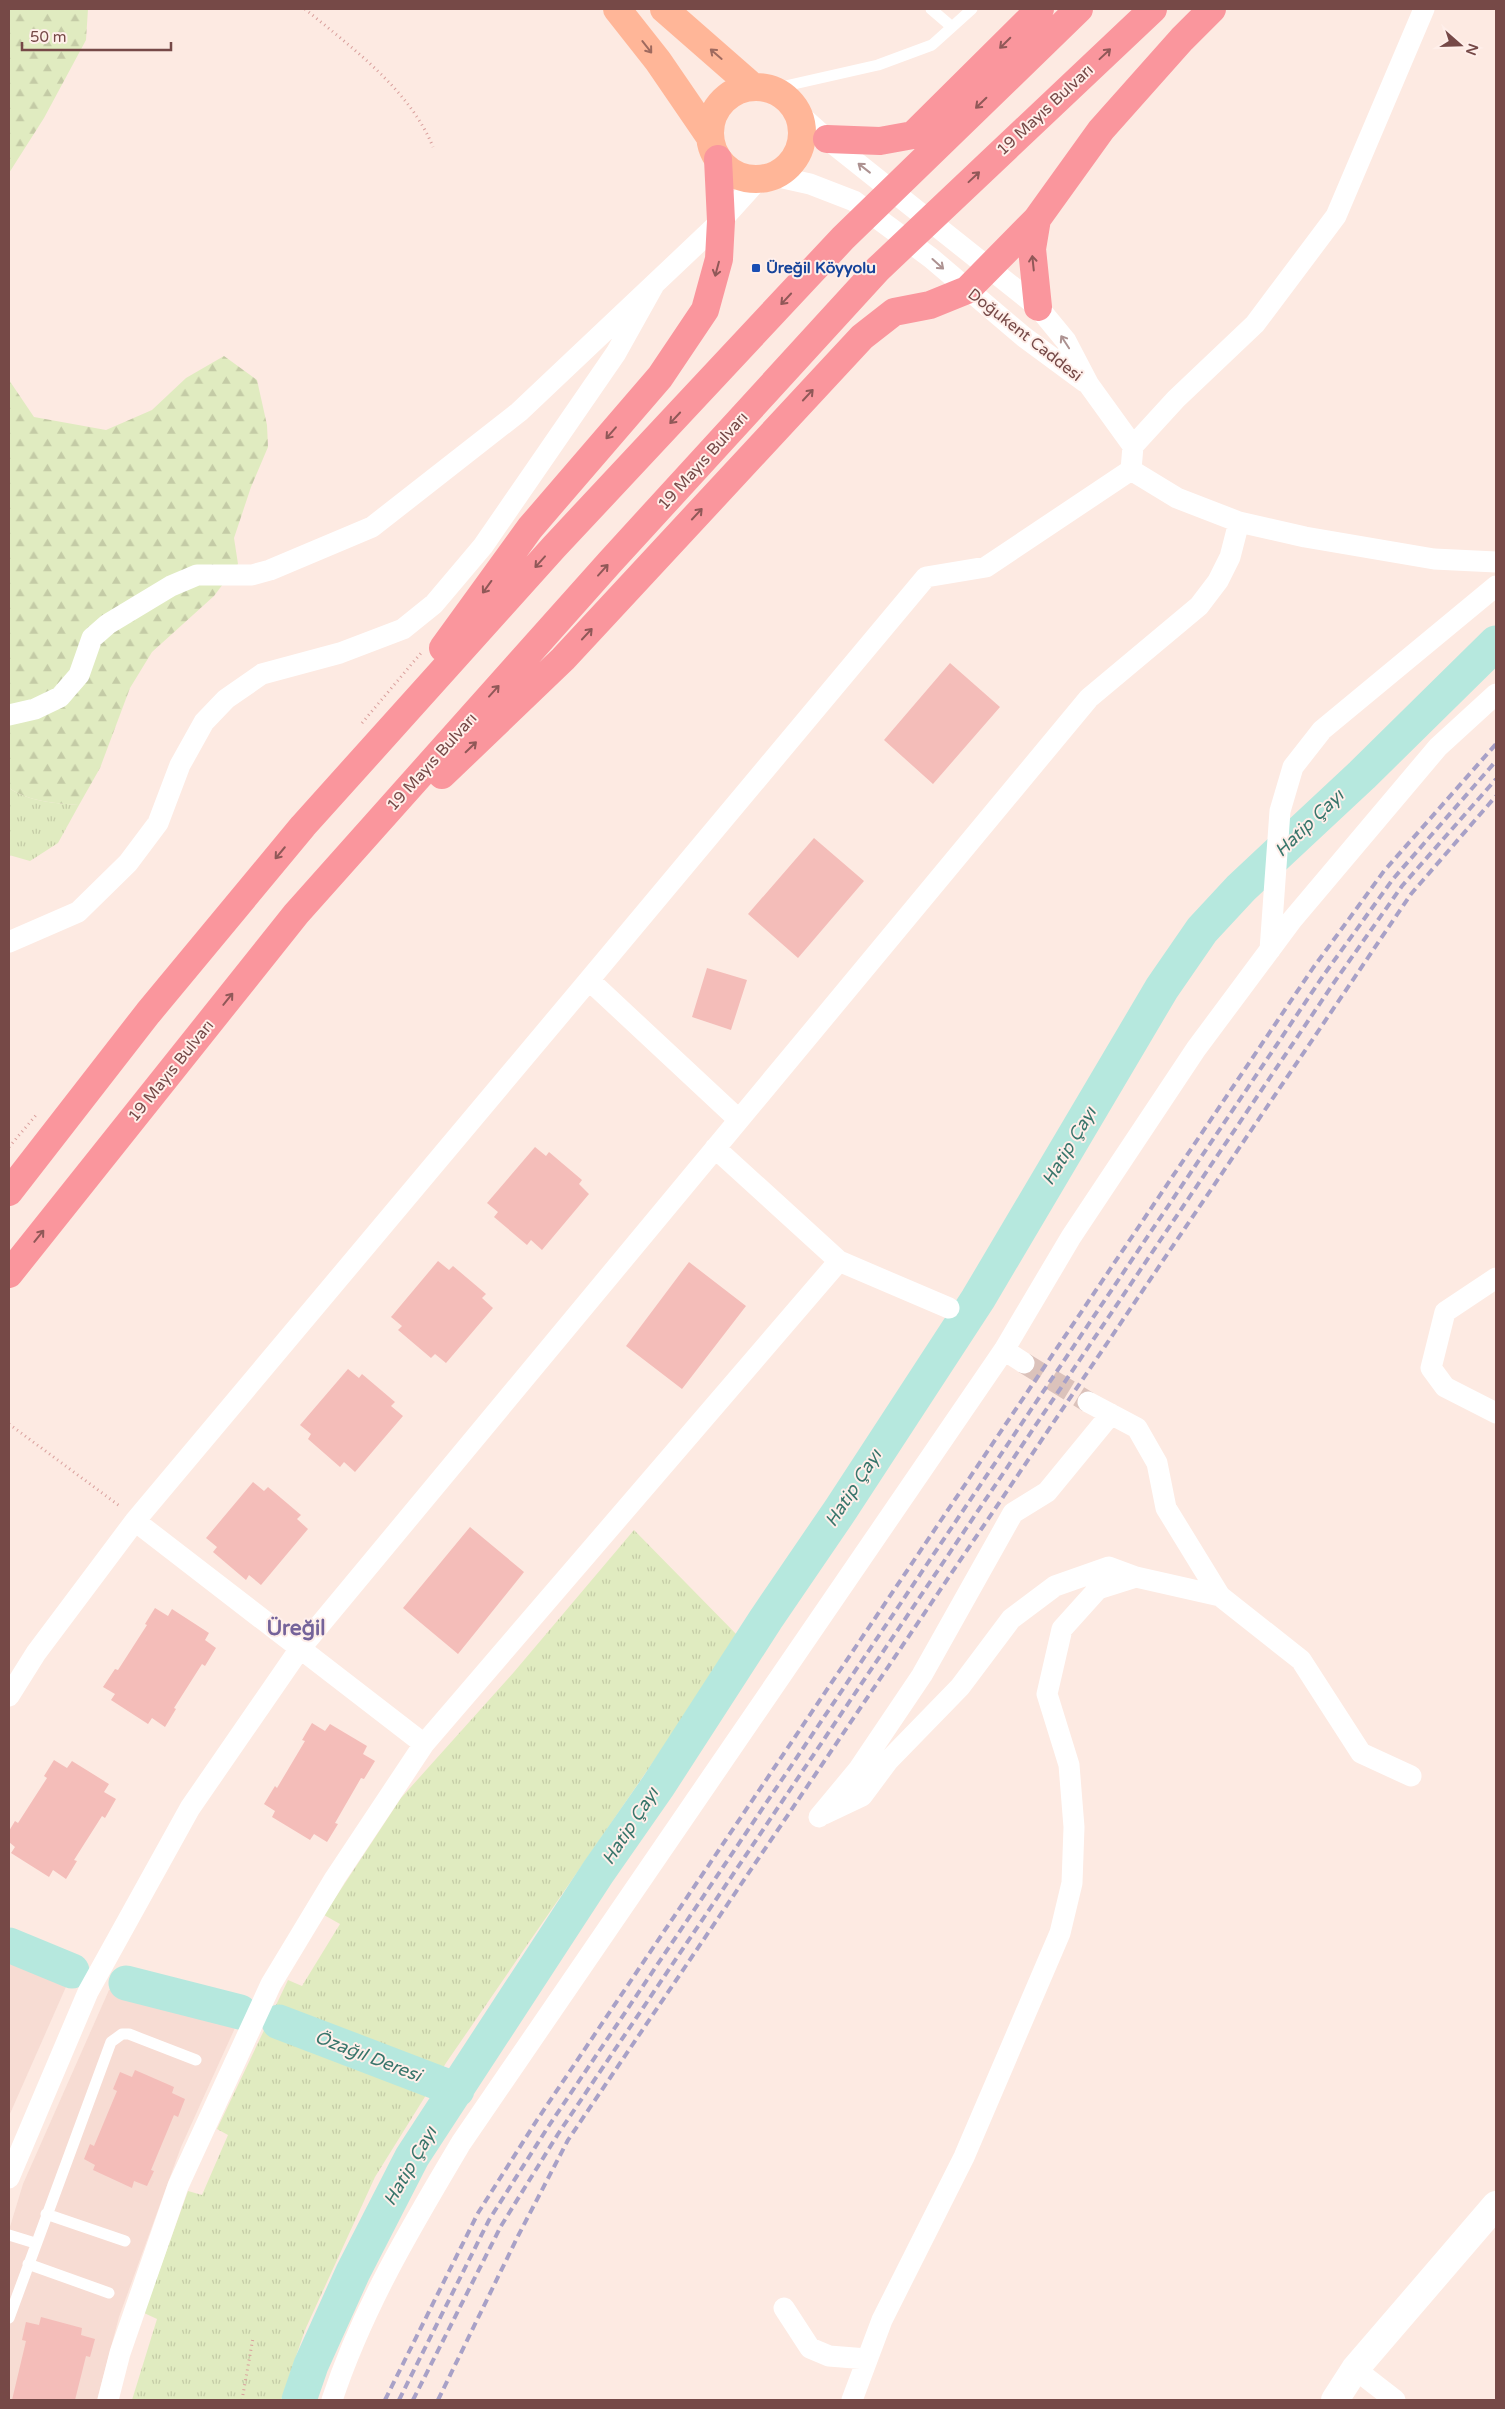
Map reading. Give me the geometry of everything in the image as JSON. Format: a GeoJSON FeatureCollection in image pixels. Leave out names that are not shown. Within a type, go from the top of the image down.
{"type":"FeatureCollection","features":[{"type":"Feature","properties":{"kind":"highway"},"geometry":{"type":"LineString","coordinates":[[827,139],[880,141],[913,135],[1040,9]]}},
{"type":"Feature","properties":{"kind":"highway"},"geometry":{"type":"LineString","coordinates":[[302,826],[554,547],[843,238],[1078,9]]}},
{"type":"Feature","properties":{"kind":"highway","name":"19 Mayıs Bulvarı"},"geometry":{"type":"LineString","coordinates":[[9,1274],[296,914],[617,554],[878,269],[1153,9]]}},
{"type":"Feature","properties":{"kind":"highway"},"geometry":{"type":"LineString","coordinates":[[296,914],[563,659],[862,336],[894,312],[930,306],[967,290],[1037,219],[1101,130],[1182,38],[1212,9]]}},
{"type":"Feature","properties":{"kind":"highway"},"geometry":{"type":"LineString","coordinates":[[9,1192],[148,1014],[302,826],[442,649],[530,528],[660,377],[705,310],[720,259],[721,221],[714,148]]}},
{"type":"Feature","properties":{"kind":"highway"},"geometry":{"type":"LineString","coordinates":[[1037,219],[1032,249],[1038,307]]}},
{"type":"Feature","properties":{"kind":"main road"},"geometry":{"type":"LineString","coordinates":[[617,9],[658,61],[728,171],[743,178],[766,178],[792,162],[802,143],[802,128],[798,113],[782,94],[762,88],[738,90],[721,103],[711,122],[714,148]]}},
{"type":"Feature","properties":{"kind":"main road"},"geometry":{"type":"LineString","coordinates":[[664,9],[762,88]]}},
{"type":"Feature","properties":{"kind":"street"},"geometry":{"type":"LineString","coordinates":[[1131,470],[1133,446],[1176,399],[1255,324],[1336,216],[1424,9]]}},
{"type":"Feature","properties":{"kind":"street","name":"Doğukent Caddesi"},"geometry":{"type":"LineString","coordinates":[[798,113],[827,139],[1038,307],[1066,341],[1089,385]]}},
{"type":"Feature","properties":{"kind":"street","name":"Doğukent Caddesi"},"geometry":{"type":"LineString","coordinates":[[766,178],[810,184],[854,201],[930,258],[967,290],[1089,385]]}},
{"type":"Feature","properties":{"kind":"street"},"geometry":{"type":"LineString","coordinates":[[9,715],[35,709],[60,697],[79,675],[92,638],[108,624],[171,586],[197,575],[252,575],[270,570],[372,527],[519,412],[766,178]]}},
{"type":"Feature","properties":{"kind":"street"},"geometry":{"type":"LineString","coordinates":[[9,942],[78,912],[128,863],[158,823],[180,765],[204,722],[226,699],[262,674],[340,653],[403,629],[434,604],[483,546],[605,369],[654,285]]}},
{"type":"Feature","properties":{"kind":"street"},"geometry":{"type":"LineString","coordinates":[[1089,385],[1133,446]]}},
{"type":"Feature","properties":{"kind":"street"},"geometry":{"type":"LineString","coordinates":[[1131,470],[1177,498],[1240,522],[1305,537],[1434,559],[1496,562]]}},
{"type":"Feature","properties":{"kind":"street"},"geometry":{"type":"LineString","coordinates":[[9,1696],[36,1653],[131,1517],[589,980],[926,577],[986,566],[1131,470]]}},
{"type":"Feature","properties":{"kind":"street"},"geometry":{"type":"LineString","coordinates":[[9,2178],[88,1992],[190,1808],[299,1650],[1089,698],[1200,606],[1218,581],[1230,557],[1240,522]]}},
{"type":"Feature","properties":{"kind":"street"},"geometry":{"type":"LineString","coordinates":[[1270,950],[1280,811],[1293,767],[1322,730],[1496,586]]}},
{"type":"Feature","properties":{"kind":"street"},"geometry":{"type":"LineString","coordinates":[[332,2400],[363,2318],[395,2254],[461,2143],[1004,1350],[1072,1237],[1196,1049],[1292,920],[1438,747],[1496,694]]}},
{"type":"Feature","properties":{"kind":"street"},"geometry":{"type":"LineString","coordinates":[[589,980],[738,1119]]}},
{"type":"Feature","properties":{"kind":"street"},"geometry":{"type":"LineString","coordinates":[[715,1148],[839,1262],[949,1308]]}},
{"type":"Feature","properties":{"kind":"street"},"geometry":{"type":"LineString","coordinates":[[108,2400],[120,2353],[178,2186],[271,1984],[335,1878],[424,1744],[839,1262]]}},
{"type":"Feature","properties":{"kind":"street"},"geometry":{"type":"LineString","coordinates":[[1496,1278],[1445,1312],[1430,1368],[1445,1387],[1496,1413]]}},
{"type":"Feature","properties":{"kind":"street"},"geometry":{"type":"LineString","coordinates":[[1004,1350],[1024,1363]]}},
{"type":"Feature","properties":{"kind":"street"},"geometry":{"type":"LineString","coordinates":[[1088,1402],[1136,1428],[1157,1464],[1166,1508],[1220,1596],[1301,1660],[1361,1753],[1412,1776]]}},
{"type":"Feature","properties":{"kind":"street"},"geometry":{"type":"LineString","coordinates":[[1111,1414],[1048,1492],[1013,1513],[922,1675],[858,1770],[818,1817],[862,1796],[888,1762],[960,1688],[1012,1620],[1055,1586],[1109,1567],[1136,1577],[1220,1596]]}},
{"type":"Feature","properties":{"kind":"street"},"geometry":{"type":"LineString","coordinates":[[131,1517],[299,1650],[424,1744]]}},
{"type":"Feature","properties":{"kind":"street"},"geometry":{"type":"LineString","coordinates":[[852,2400],[882,2320],[964,2157],[1060,1933],[1072,1884],[1074,1827],[1069,1766],[1047,1694],[1062,1629],[1098,1589],[1136,1577]]}},
{"type":"Feature","properties":{"kind":"street"},"geometry":{"type":"LineString","coordinates":[[1334,2400],[1355,2369],[1496,2204]]}},
{"type":"Feature","properties":{"kind":"street"},"geometry":{"type":"LineString","coordinates":[[784,2308],[810,2348],[829,2356],[867,2359]]}},
{"type":"Feature","properties":{"kind":"street"},"geometry":{"type":"LineString","coordinates":[[1355,2369],[1395,2400]]}},
{"type":"Feature","properties":{"kind":"lane"},"geometry":{"type":"LineString","coordinates":[[931,9],[952,27]]}},
{"type":"Feature","properties":{"kind":"lane"},"geometry":{"type":"LineString","coordinates":[[762,88],[878,65],[932,45],[972,9]]}},
{"type":"Feature","properties":{"kind":"lane"},"geometry":{"type":"LineString","coordinates":[[9,2318],[35,2243],[108,2049],[116,2037],[130,2034],[196,2060]]}},
{"type":"Feature","properties":{"kind":"lane"},"geometry":{"type":"LineString","coordinates":[[46,2214],[125,2241]]}},
{"type":"Feature","properties":{"kind":"lane"},"geometry":{"type":"LineString","coordinates":[[9,2235],[35,2243]]}},
{"type":"Feature","properties":{"kind":"lane"},"geometry":{"type":"LineString","coordinates":[[28,2264],[109,2293]]}},
{"type":"Feature","properties":{"kind":"path"},"geometry":{"type":"LineString","coordinates":[[305,9],[374,66],[424,126],[433,146]]}},
{"type":"Feature","properties":{"kind":"path"},"geometry":{"type":"LineString","coordinates":[[356,730],[423,651]]}},
{"type":"Feature","properties":{"kind":"path"},"geometry":{"type":"LineString","coordinates":[[9,1147],[39,1112]]}},
{"type":"Feature","properties":{"kind":"path"},"geometry":{"type":"LineString","coordinates":[[9,1424],[131,1517]]}},
{"type":"Feature","properties":{"kind":"path"},"geometry":{"type":"LineString","coordinates":[[242,2400],[253,2338]]}},
{"type":"Feature","properties":{"kind":"shaded area"},"geometry":{"type":"Polygon","coordinates":[[[9,1958],[69,1980],[9,2116],[9,1958]]]}},
{"type":"Feature","properties":{"kind":"shaded area"},"geometry":{"type":"Polygon","coordinates":[[[109,1990],[137,1993],[239,2019],[181,2147],[119,2317],[97,2400],[9,2400],[9,2230],[23,2184],[109,1990]]]}},
{"type":"Feature","properties":{"kind":"green space"},"geometry":{"type":"Polygon","coordinates":[[[9,9],[88,9],[86,40],[44,118],[9,173],[9,9]]]}},
{"type":"Feature","properties":{"kind":"green space"},"geometry":{"type":"Polygon","coordinates":[[[224,356],[257,380],[267,425],[268,447],[251,487],[234,538],[238,564],[214,596],[152,652],[130,688],[100,768],[79,805],[42,801],[17,793],[9,788],[9,380],[34,417],[106,430],[152,410],[186,378],[224,356]]]}},
{"type":"Feature","properties":{"kind":"green space"},"geometry":{"type":"Polygon","coordinates":[[[9,788],[34,799],[79,805],[58,843],[30,861],[9,855],[9,788]]]}},
{"type":"Feature","properties":{"kind":"green space"},"geometry":{"type":"Polygon","coordinates":[[[634,1530],[739,1637],[446,2063],[375,2177],[305,2330],[281,2400],[132,2400],[157,2319],[144,2313],[188,2191],[202,2195],[228,2135],[217,2129],[288,1980],[302,1986],[340,1924],[324,1915],[401,1798],[514,1672],[634,1530]]]}},
{"type":"Feature","properties":{"kind":"building"},"geometry":{"type":"Polygon","coordinates":[[[950,663],[1000,707],[933,784],[884,740],[950,663]]]}},
{"type":"Feature","properties":{"kind":"building"},"geometry":{"type":"Polygon","coordinates":[[[814,838],[864,881],[798,958],[748,914],[814,838]]]}},
{"type":"Feature","properties":{"kind":"building"},"geometry":{"type":"Polygon","coordinates":[[[707,968],[747,980],[731,1030],[692,1017],[707,968]]]}},
{"type":"Feature","properties":{"kind":"building"},"geometry":{"type":"Polygon","coordinates":[[[535,1147],[546,1156],[549,1152],[582,1180],[579,1184],[589,1194],[542,1250],[531,1240],[527,1245],[494,1217],[498,1212],[487,1203],[535,1147]]]}},
{"type":"Feature","properties":{"kind":"building"},"geometry":{"type":"Polygon","coordinates":[[[438,1261],[449,1270],[453,1266],[486,1294],[482,1298],[493,1308],[446,1363],[435,1354],[431,1358],[398,1330],[402,1326],[391,1317],[438,1261]]]}},
{"type":"Feature","properties":{"kind":"building"},"geometry":{"type":"Polygon","coordinates":[[[689,1262],[746,1306],[682,1389],[626,1346],[689,1262]]]}},
{"type":"Feature","properties":{"kind":"building"},"geometry":{"type":"Polygon","coordinates":[[[348,1369],[359,1378],[362,1374],[395,1402],[391,1406],[403,1416],[355,1472],[344,1462],[340,1467],[308,1439],[311,1434],[300,1425],[348,1369]]]}},
{"type":"Feature","properties":{"kind":"building"},"geometry":{"type":"Polygon","coordinates":[[[253,1482],[264,1491],[268,1487],[301,1515],[297,1519],[308,1529],[261,1585],[249,1575],[246,1580],[213,1552],[217,1547],[206,1538],[253,1482]]]}},
{"type":"Feature","properties":{"kind":"building"},"geometry":{"type":"Polygon","coordinates":[[[470,1527],[524,1572],[458,1654],[403,1608],[470,1527]]]}},
{"type":"Feature","properties":{"kind":"building"},"geometry":{"type":"Polygon","coordinates":[[[155,1608],[168,1616],[172,1609],[209,1633],[205,1640],[216,1648],[205,1666],[202,1664],[174,1708],[176,1709],[165,1727],[152,1718],[148,1724],[111,1700],[115,1694],[103,1687],[115,1669],[118,1670],[147,1625],[145,1624],[155,1608]]]}},
{"type":"Feature","properties":{"kind":"building"},"geometry":{"type":"Polygon","coordinates":[[[312,1723],[325,1731],[330,1724],[367,1746],[363,1754],[375,1761],[364,1779],[361,1778],[335,1823],[338,1824],[327,1842],[314,1834],[310,1840],[272,1817],[275,1811],[264,1804],[275,1786],[277,1788],[305,1741],[302,1740],[312,1723]]]}},
{"type":"Feature","properties":{"kind":"building"},"geometry":{"type":"Polygon","coordinates":[[[54,1760],[67,1768],[72,1761],[109,1784],[104,1792],[116,1799],[105,1818],[102,1816],[74,1860],[77,1861],[66,1879],[53,1870],[49,1877],[11,1853],[15,1847],[9,1842],[9,1831],[15,1821],[18,1823],[47,1778],[44,1776],[54,1760]]]}},
{"type":"Feature","properties":{"kind":"building"},"geometry":{"type":"Polygon","coordinates":[[[135,2070],[174,2087],[172,2093],[185,2099],[178,2117],[174,2115],[151,2170],[154,2171],[147,2186],[134,2181],[132,2188],[93,2170],[95,2165],[84,2159],[90,2144],[94,2146],[117,2091],[113,2089],[120,2072],[132,2077],[135,2070]]]}},
{"type":"Feature","properties":{"kind":"building"},"geometry":{"type":"Polygon","coordinates":[[[41,2317],[82,2328],[81,2335],[95,2339],[90,2357],[86,2356],[75,2400],[12,2400],[26,2341],[22,2340],[26,2322],[39,2325],[41,2317]]]}},
{"type":"Feature","properties":{"kind":"waterway","name":"Hatip Çayı"},"geometry":{"type":"LineString","coordinates":[[299,2400],[311,2365],[353,2272],[412,2157],[598,1872],[658,1786],[978,1299],[1162,988],[1202,930],[1241,888],[1362,775],[1496,643]]}},
{"type":"Feature","properties":{"kind":"waterway","name":"Özağıl Deresi"},"geometry":{"type":"LineString","coordinates":[[9,1945],[72,1971]]}},
{"type":"Feature","properties":{"kind":"waterway","name":"Özağıl Deresi"},"geometry":{"type":"LineString","coordinates":[[126,1983],[240,2012]]}},
{"type":"Feature","properties":{"kind":"waterway","name":"Özağıl Deresi"},"geometry":{"type":"LineString","coordinates":[[279,2022],[457,2090]]}},
{"type":"Feature","properties":{"kind":"tunnel"},"geometry":{"type":"LineString","coordinates":[[1024,1363],[1088,1402]]}},
{"type":"Feature","properties":{"kind":"railway"},"geometry":{"type":"LineString","coordinates":[[385,2400],[478,2213],[537,2120],[1313,968],[1384,871],[1496,744]]}},
{"type":"Feature","properties":{"kind":"railway"},"geometry":{"type":"LineString","coordinates":[[399,2400],[489,2220],[548,2127],[1323,976],[1393,879],[1496,761]]}},
{"type":"Feature","properties":{"kind":"railway"},"geometry":{"type":"LineString","coordinates":[[413,2400],[501,2226],[558,2134],[1333,984],[1402,886],[1496,779]]}},
{"type":"Feature","properties":{"kind":"railway"},"geometry":{"type":"LineString","coordinates":[[438,2400],[518,2236],[568,2140],[1411,894],[1496,796]]}},
{"type":"Feature","properties":{"kind":"place","name":"Üreğil Köyyolu"},"geometry":{"type":"Point","coordinates":[756,268]}},
{"type":"Feature","properties":{"kind":"district","name":"Üreğil"},"geometry":{"type":"Point","coordinates":[296,1628]}}]}
